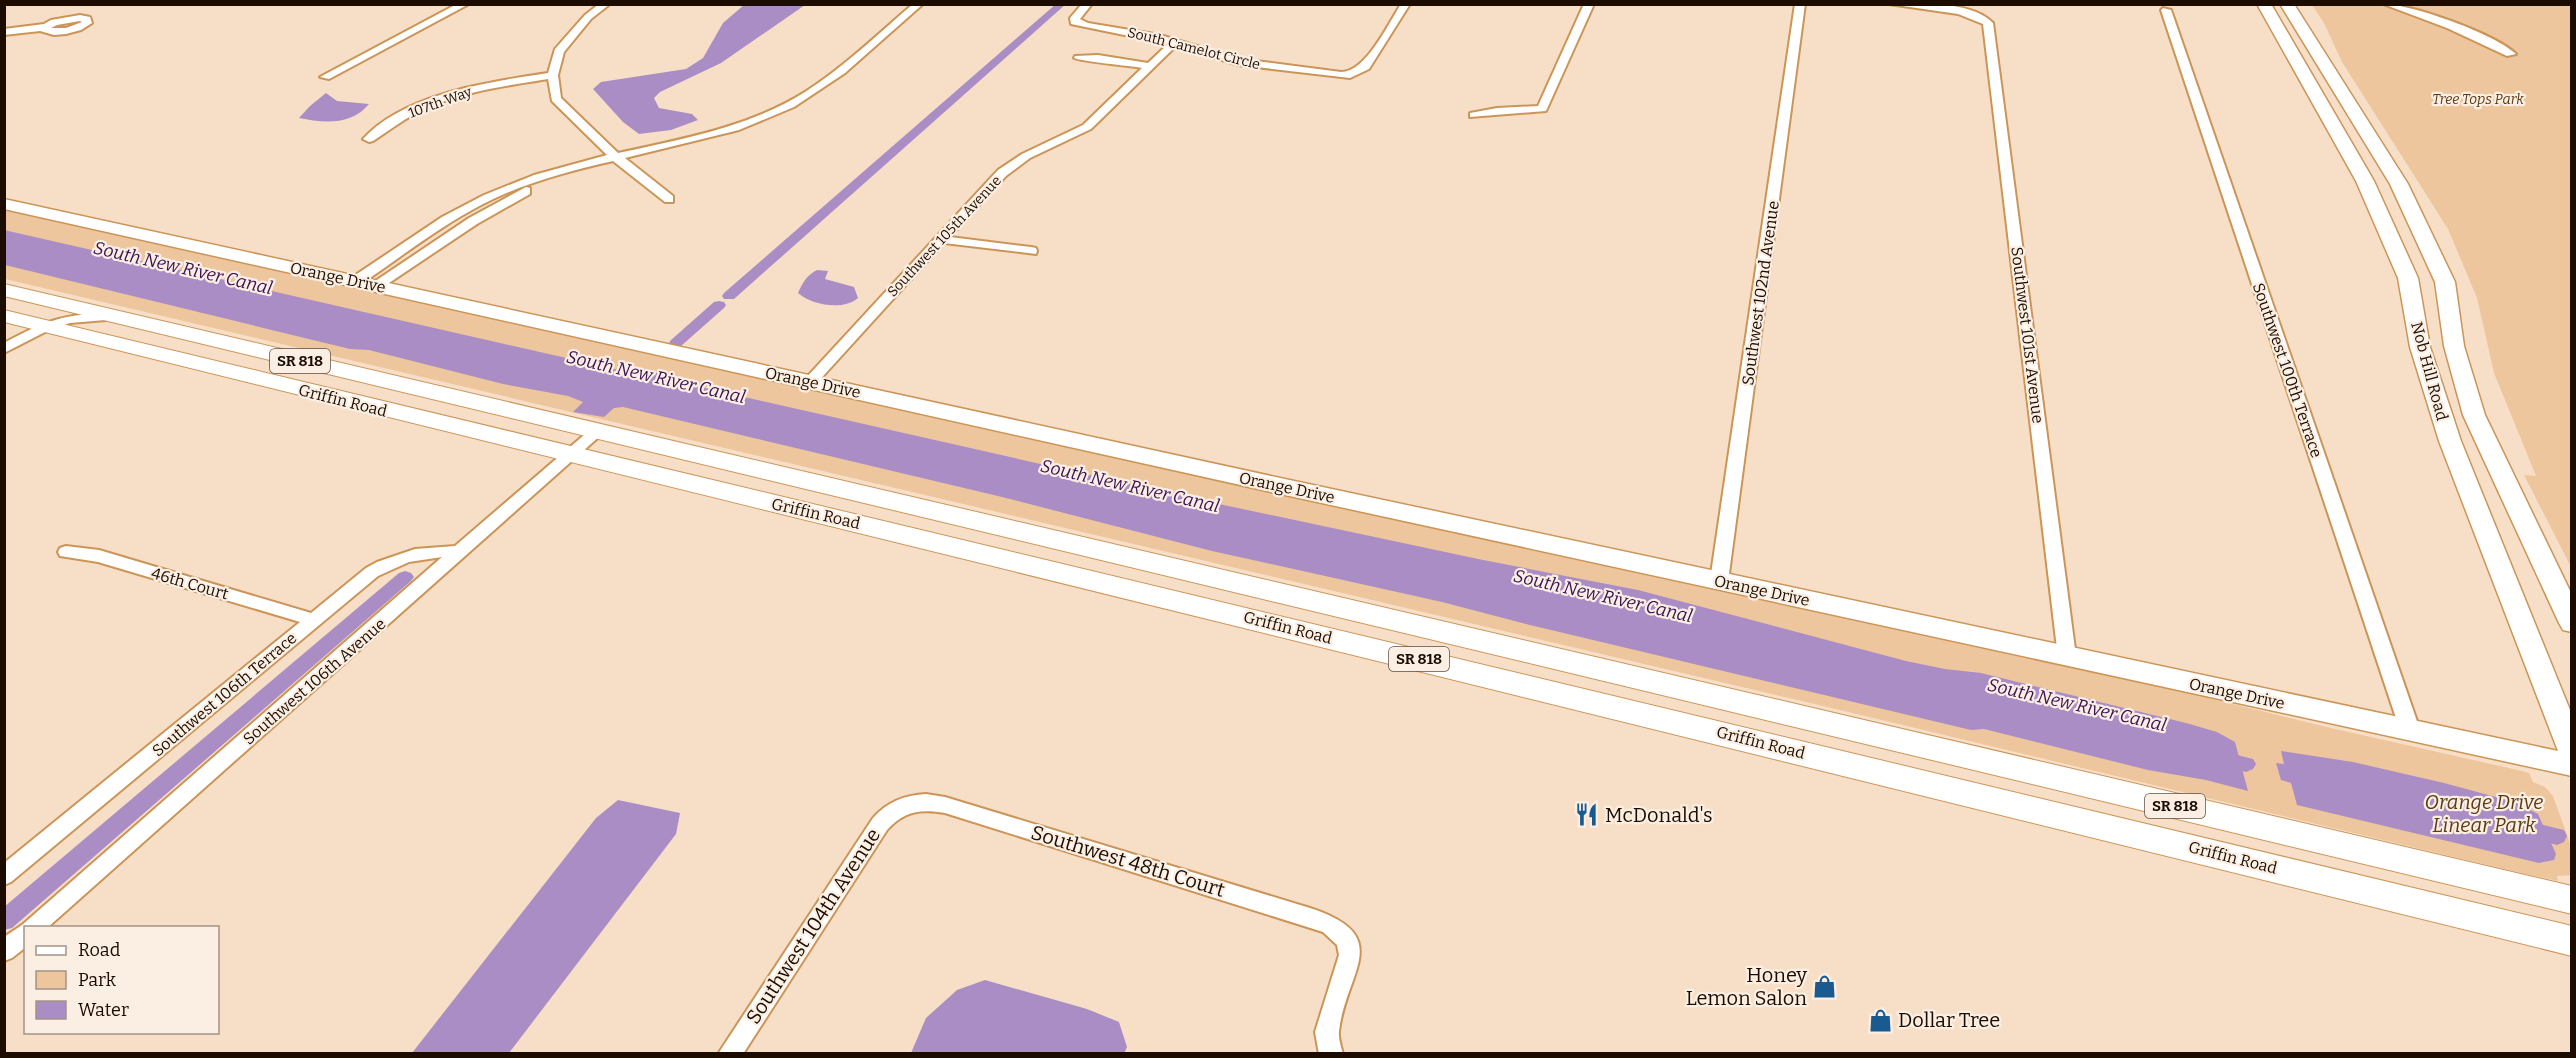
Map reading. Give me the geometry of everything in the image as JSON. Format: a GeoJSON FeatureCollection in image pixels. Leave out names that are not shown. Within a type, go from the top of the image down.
{"type":"FeatureCollection","features":[{"type":"Feature","properties":{"kind":"main road","name":"Nob Hill Road"},"geometry":{"type":"LineString","coordinates":[[2264,4],[2365,181],[2408,278],[2420,347],[2450,441],[2571,751]]}},
{"type":"Feature","properties":{"kind":"main road","name":"Nob Hill Road"},"geometry":{"type":"LineString","coordinates":[[2287,4],[2399,184],[2445,282],[2454,346],[2474,415],[2571,623]]}},
{"type":"Feature","properties":{"kind":"main road","name":"Orange Drive"},"geometry":{"type":"LineString","coordinates":[[4,204],[1719,581],[2571,765]]}},
{"type":"Feature","properties":{"kind":"main road","name":"Griffin Road"},"geometry":{"type":"LineString","coordinates":[[4,290],[2571,900]]}},
{"type":"Feature","properties":{"kind":"main road","name":"Griffin Road"},"geometry":{"type":"LineString","coordinates":[[4,316],[570,456],[930,540],[2571,941]]}},
{"type":"Feature","properties":{"kind":"main road"},"geometry":{"type":"LineString","coordinates":[[1380,650],[1431,643],[1448,633]]}},
{"type":"Feature","properties":{"kind":"main road"},"geometry":{"type":"LineString","coordinates":[[1527,685],[1533,677],[1546,673],[1626,676]]}},
{"type":"Feature","properties":{"kind":"street"},"geometry":{"type":"LineString","coordinates":[[325,77],[465,4]]}},
{"type":"Feature","properties":{"kind":"street"},"geometry":{"type":"LineString","coordinates":[[606,4],[588,17],[560,51],[553,75],[556,99],[616,157],[669,199]]}},
{"type":"Feature","properties":{"kind":"street"},"geometry":{"type":"LineString","coordinates":[[365,283],[477,202],[549,174],[686,141],[745,124],[790,106],[825,84],[919,4]]}},
{"type":"Feature","properties":{"kind":"street","name":"South Camelot Circle"},"geometry":{"type":"LineString","coordinates":[[1089,4],[1074,22],[1086,26],[1134,32],[1239,62],[1333,76],[1350,75],[1365,67],[1406,4]]}},
{"type":"Feature","properties":{"kind":"street"},"geometry":{"type":"LineString","coordinates":[[1473,115],[1497,111],[1542,109],[1590,4]]}},
{"type":"Feature","properties":{"kind":"street","name":"Southwest 102nd Avenue"},"geometry":{"type":"LineString","coordinates":[[1719,581],[1800,4]]}},
{"type":"Feature","properties":{"kind":"street","name":"Southwest 101st Avenue"},"geometry":{"type":"LineString","coordinates":[[1893,4],[1982,16],[1988,22],[2067,657]]}},
{"type":"Feature","properties":{"kind":"street"},"geometry":{"type":"LineString","coordinates":[[2387,4],[2476,35],[2511,54],[2494,40],[2471,27],[2412,4]]}},
{"type":"Feature","properties":{"kind":"street","name":"Southwest 100th Terrace"},"geometry":{"type":"LineString","coordinates":[[2166,10],[2410,730]]}},
{"type":"Feature","properties":{"kind":"street"},"geometry":{"type":"LineString","coordinates":[[4,32],[46,27]]}},
{"type":"Feature","properties":{"kind":"street","name":"Southwest 105th Avenue"},"geometry":{"type":"LineString","coordinates":[[810,382],[1002,173],[1026,156],[1087,127],[1175,42]]}},
{"type":"Feature","properties":{"kind":"street"},"geometry":{"type":"LineString","coordinates":[[1079,58],[1098,58],[1148,66]]}},
{"type":"Feature","properties":{"kind":"street","name":"107th Way"},"geometry":{"type":"LineString","coordinates":[[369,139],[406,114],[456,94],[553,75]]}},
{"type":"Feature","properties":{"kind":"street"},"geometry":{"type":"LineString","coordinates":[[365,283],[533,187],[601,160]]}},
{"type":"Feature","properties":{"kind":"street"},"geometry":{"type":"LineString","coordinates":[[939,239],[1031,251]]}},
{"type":"Feature","properties":{"kind":"street"},"geometry":{"type":"LineString","coordinates":[[4,349],[46,326],[69,319],[113,316]]}},
{"type":"Feature","properties":{"kind":"street","name":"Southwest 106th Avenue"},"geometry":{"type":"LineString","coordinates":[[32,926],[596,432]]}},
{"type":"Feature","properties":{"kind":"street","name":"46th Court"},"geometry":{"type":"LineString","coordinates":[[66,552],[99,556],[314,620]]}},
{"type":"Feature","properties":{"kind":"street","name":"Southwest 106th Terrace"},"geometry":{"type":"LineString","coordinates":[[4,876],[372,572],[418,553],[461,552]]}},
{"type":"Feature","properties":{"kind":"street","name":"Southwest 48th Court"},"geometry":{"type":"LineString","coordinates":[[901,799],[945,805],[1310,917],[1335,927],[1346,937],[1350,945],[1349,964],[1328,1032],[1331,1053]]}},
{"type":"Feature","properties":{"kind":"street","name":"Southwest 104th Avenue"},"geometry":{"type":"LineString","coordinates":[[729,1053],[880,824],[901,799]]}},
{"type":"Feature","properties":{"kind":"street"},"geometry":{"type":"LineString","coordinates":[[4,951],[24,935]]}},
{"type":"Feature","properties":{"kind":"green space","name":"Tree Tops Park"},"geometry":{"type":"Polygon","coordinates":[[[2312,5],[2571,5],[2571,567],[2524,475],[2536,476],[2494,373],[2477,298],[2448,229],[2342,62],[2324,23],[2312,5]]]}},
{"type":"Feature","properties":{"kind":"green space","name":"Orange Drive Linear Park"},"geometry":{"type":"Polygon","coordinates":[[[5,209],[354,288],[2102,672],[2331,728],[2522,771],[2529,773],[2533,782],[2545,787],[2553,796],[2571,846],[2571,875],[2557,876],[2558,881],[2521,873],[1823,706],[5,279],[5,209]]]}},
{"type":"Feature","properties":{"kind":"water"},"geometry":{"type":"Polygon","coordinates":[[[744,5],[805,5],[721,63],[660,92],[654,98],[659,108],[692,114],[698,120],[671,130],[639,134],[623,122],[593,89],[601,82],[686,69],[703,58],[723,23],[744,5]]]}},
{"type":"Feature","properties":{"kind":"water"},"geometry":{"type":"Polygon","coordinates":[[[326,93],[337,101],[369,104],[354,116],[336,121],[299,118],[326,93]]]}},
{"type":"Feature","properties":{"kind":"water"},"geometry":{"type":"Polygon","coordinates":[[[4,230],[619,370],[634,368],[658,373],[665,379],[1200,500],[1483,560],[1638,590],[1906,661],[1981,673],[2186,723],[2217,732],[2235,742],[2248,791],[2206,780],[2148,770],[1984,729],[1971,730],[1442,602],[1212,551],[1002,497],[623,407],[614,408],[604,417],[573,412],[583,402],[568,396],[503,384],[369,350],[350,349],[5,265],[4,230]]]}},
{"type":"Feature","properties":{"kind":"water"},"geometry":{"type":"Polygon","coordinates":[[[817,270],[828,271],[825,279],[854,287],[858,298],[845,304],[828,305],[811,301],[798,293],[808,277],[817,270]]]}},
{"type":"Feature","properties":{"kind":"water"},"geometry":{"type":"Polygon","coordinates":[[[2281,751],[2353,762],[2518,803],[2538,814],[2556,854],[2554,860],[2539,863],[2297,805],[2291,783],[2281,780],[2276,763],[2284,764],[2281,751]]]}},
{"type":"Feature","properties":{"kind":"water"},"geometry":{"type":"Polygon","coordinates":[[[618,800],[680,813],[676,834],[509,1053],[412,1053],[596,818],[618,800]]]}},
{"type":"Feature","properties":{"kind":"water"},"geometry":{"type":"Polygon","coordinates":[[[985,980],[1087,1009],[1119,1022],[1127,1047],[1124,1054],[911,1053],[926,1018],[957,990],[985,980]]]}},
{"type":"Feature","properties":{"kind":"waterway"},"geometry":{"type":"LineString","coordinates":[[729,296],[1062,4]]}},
{"type":"Feature","properties":{"kind":"waterway"},"geometry":{"type":"LineString","coordinates":[[676,343],[719,305]]}},
{"type":"Feature","properties":{"kind":"waterway"},"geometry":{"type":"LineString","coordinates":[[4,921],[405,577]]}},
{"type":"Feature","properties":{"kind":"waterway","name":"South New River Canal"},"geometry":{"type":"LineString","coordinates":[[2218,758],[2246,764]]}},
{"type":"Feature","properties":{"kind":"waterway","name":"South New River Canal"},"geometry":{"type":"LineString","coordinates":[[2526,829],[2557,836]]}},
{"type":"Feature","properties":{"kind":"place","name":"McDonald's"},"geometry":{"type":"Point","coordinates":[1587,815]}},
{"type":"Feature","properties":{"kind":"place","name":"Honey Lemon Salon"},"geometry":{"type":"Point","coordinates":[1825,986]}},
{"type":"Feature","properties":{"kind":"place","name":"Dollar Tree"},"geometry":{"type":"Point","coordinates":[1880,1020]}}]}
